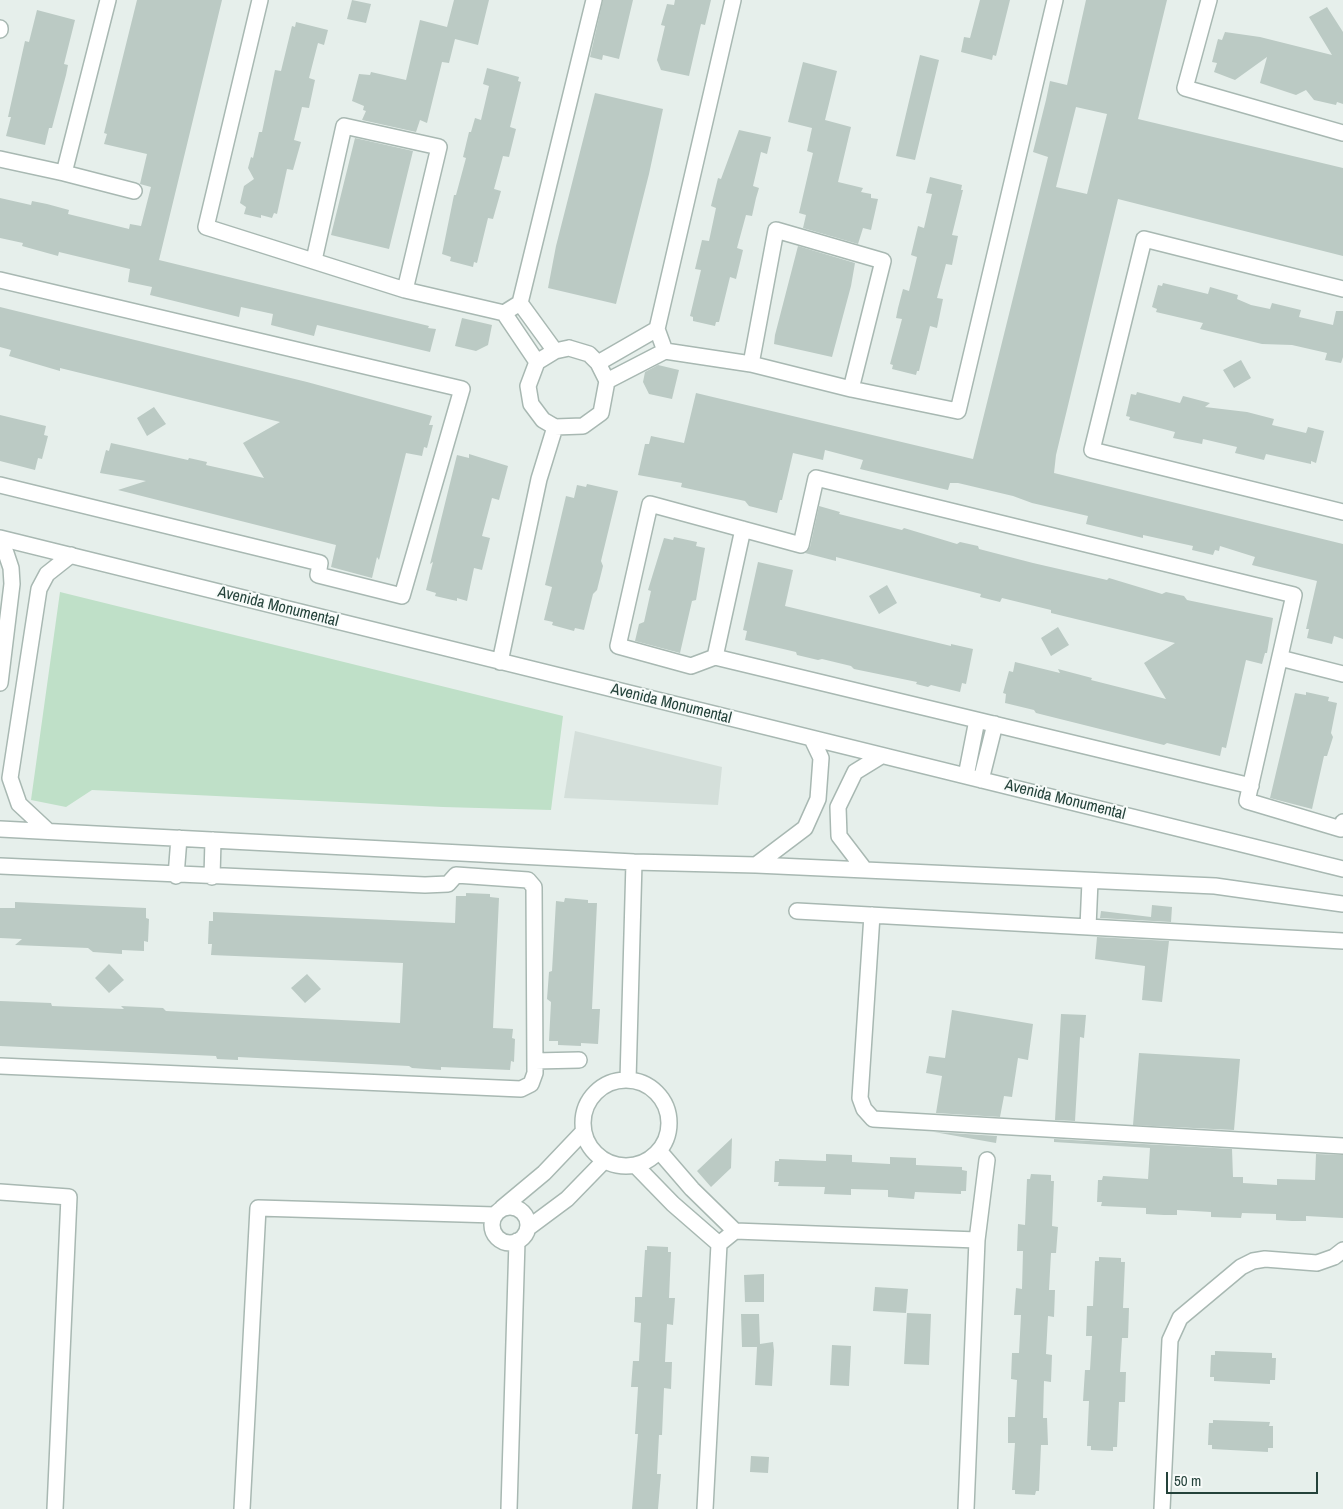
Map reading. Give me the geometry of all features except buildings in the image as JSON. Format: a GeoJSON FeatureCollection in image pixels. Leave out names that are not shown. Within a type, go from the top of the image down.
{"type":"FeatureCollection","features":[{"type":"Feature","properties":{"kind":"street"},"geometry":{"type":"LineString","coordinates":[[64,173],[108,0]]}},
{"type":"Feature","properties":{"kind":"street"},"geometry":{"type":"LineString","coordinates":[[260,0],[206,227],[405,290],[504,313],[537,362]]}},
{"type":"Feature","properties":{"kind":"street"},"geometry":{"type":"LineString","coordinates":[[504,313],[520,303],[594,0]]}},
{"type":"Feature","properties":{"kind":"street"},"geometry":{"type":"LineString","coordinates":[[665,351],[657,329],[733,0]]}},
{"type":"Feature","properties":{"kind":"street"},"geometry":{"type":"LineString","coordinates":[[607,381],[665,351],[751,364],[851,389],[958,411],[1055,0]]}},
{"type":"Feature","properties":{"kind":"street"},"geometry":{"type":"LineString","coordinates":[[1209,0],[1186,88],[1343,133]]}},
{"type":"Feature","properties":{"kind":"street"},"geometry":{"type":"LineString","coordinates":[[314,260],[344,126],[439,148],[405,290]]}},
{"type":"Feature","properties":{"kind":"street"},"geometry":{"type":"LineString","coordinates":[[0,159],[134,191]]}},
{"type":"Feature","properties":{"kind":"street"},"geometry":{"type":"LineString","coordinates":[[751,364],[776,230],[883,261],[851,389]]}},
{"type":"Feature","properties":{"kind":"street"},"geometry":{"type":"LineString","coordinates":[[1343,289],[1144,239],[1092,450],[1343,512]]}},
{"type":"Feature","properties":{"kind":"street"},"geometry":{"type":"LineString","coordinates":[[0,280],[462,389],[402,596],[318,574],[320,563],[0,485]]}},
{"type":"Feature","properties":{"kind":"street"},"geometry":{"type":"LineString","coordinates":[[520,303],[555,351]]}},
{"type":"Feature","properties":{"kind":"street"},"geometry":{"type":"LineString","coordinates":[[598,363],[657,329]]}},
{"type":"Feature","properties":{"kind":"street"},"geometry":{"type":"LineString","coordinates":[[568,348],[589,354],[598,363],[607,381],[601,413],[583,426],[555,427],[543,420],[531,404],[528,386],[537,362],[555,351],[568,348]]}},
{"type":"Feature","properties":{"kind":"street"},"geometry":{"type":"LineString","coordinates":[[500,662],[539,478],[555,427]]}},
{"type":"Feature","properties":{"kind":"street"},"geometry":{"type":"LineString","coordinates":[[1250,786],[714,657],[691,666],[618,646],[650,504],[801,545],[816,478],[1294,595],[1247,801],[1341,829],[1343,822]]}},
{"type":"Feature","properties":{"kind":"street"},"geometry":{"type":"LineString","coordinates":[[714,657],[743,529]]}},
{"type":"Feature","properties":{"kind":"street","name":"Avenida Monumental"},"geometry":{"type":"LineString","coordinates":[[0,538],[1343,868]]}},
{"type":"Feature","properties":{"kind":"street"},"geometry":{"type":"LineString","coordinates":[[0,545],[6,553],[11,568],[12,584],[0,683]]}},
{"type":"Feature","properties":{"kind":"street"},"geometry":{"type":"LineString","coordinates":[[48,831],[19,804],[10,778],[39,590],[47,574],[71,555]]}},
{"type":"Feature","properties":{"kind":"street"},"geometry":{"type":"LineString","coordinates":[[1280,658],[1343,674]]}},
{"type":"Feature","properties":{"kind":"street"},"geometry":{"type":"LineString","coordinates":[[966,776],[977,720]]}},
{"type":"Feature","properties":{"kind":"street"},"geometry":{"type":"LineString","coordinates":[[981,780],[995,724]]}},
{"type":"Feature","properties":{"kind":"street"},"geometry":{"type":"LineString","coordinates":[[756,865],[804,828],[818,799],[821,758],[812,739]]}},
{"type":"Feature","properties":{"kind":"street"},"geometry":{"type":"LineString","coordinates":[[865,870],[839,836],[838,807],[855,772],[881,756]]}},
{"type":"Feature","properties":{"kind":"street"},"geometry":{"type":"LineString","coordinates":[[0,828],[634,862],[756,865],[1215,886],[1343,904]]}},
{"type":"Feature","properties":{"kind":"street"},"geometry":{"type":"LineString","coordinates":[[176,876],[179,838]]}},
{"type":"Feature","properties":{"kind":"street"},"geometry":{"type":"LineString","coordinates":[[212,877],[213,840]]}},
{"type":"Feature","properties":{"kind":"street"},"geometry":{"type":"LineString","coordinates":[[628,1080],[634,862]]}},
{"type":"Feature","properties":{"kind":"street"},"geometry":{"type":"LineString","coordinates":[[0,866],[176,876],[433,885],[448,884],[456,875],[528,880],[534,887],[535,1073],[532,1084],[521,1089],[0,1066]]}},
{"type":"Feature","properties":{"kind":"street"},"geometry":{"type":"LineString","coordinates":[[1088,927],[1090,881]]}},
{"type":"Feature","properties":{"kind":"street"},"geometry":{"type":"LineString","coordinates":[[797,911],[1343,941]]}},
{"type":"Feature","properties":{"kind":"street"},"geometry":{"type":"LineString","coordinates":[[872,915],[860,1098],[864,1110],[873,1119],[1343,1146]]}},
{"type":"Feature","properties":{"kind":"street"},"geometry":{"type":"LineString","coordinates":[[535,1061],[580,1060]]}},
{"type":"Feature","properties":{"kind":"street"},"geometry":{"type":"LineString","coordinates":[[628,1080],[648,1086],[664,1101],[670,1122],[660,1152],[652,1159],[636,1166],[620,1167],[604,1161],[591,1150],[583,1132],[583,1112],[592,1095],[608,1083],[628,1080]]}},
{"type":"Feature","properties":{"kind":"street"},"geometry":{"type":"LineString","coordinates":[[583,1132],[544,1173],[499,1212],[492,1223],[494,1232],[499,1239],[516,1242],[524,1236],[528,1228],[567,1198],[604,1161]]}},
{"type":"Feature","properties":{"kind":"street"},"geometry":{"type":"LineString","coordinates":[[660,1152],[692,1189],[735,1231]]}},
{"type":"Feature","properties":{"kind":"street"},"geometry":{"type":"LineString","coordinates":[[966,1509],[977,1240],[987,1160]]}},
{"type":"Feature","properties":{"kind":"street"},"geometry":{"type":"LineString","coordinates":[[636,1166],[673,1204],[719,1244]]}},
{"type":"Feature","properties":{"kind":"street"},"geometry":{"type":"LineString","coordinates":[[0,1192],[69,1197],[55,1509]]}},
{"type":"Feature","properties":{"kind":"street"},"geometry":{"type":"LineString","coordinates":[[242,1509],[258,1208],[499,1212],[512,1207],[521,1210],[527,1218],[528,1228]]}},
{"type":"Feature","properties":{"kind":"street"},"geometry":{"type":"LineString","coordinates":[[704,1509],[719,1244],[735,1231],[977,1240]]}},
{"type":"Feature","properties":{"kind":"street"},"geometry":{"type":"LineString","coordinates":[[508,1509],[516,1242]]}},
{"type":"Feature","properties":{"kind":"street"},"geometry":{"type":"LineString","coordinates":[[1162,1509],[1170,1340],[1180,1318],[1241,1266],[1252,1261],[1265,1258],[1317,1263],[1334,1257],[1343,1250]]}},
{"type":"Feature","properties":{"kind":"shaded area"},"geometry":{"type":"Polygon","coordinates":[[[575,731],[722,767],[718,805],[564,798],[575,731]]]}},
{"type":"Feature","properties":{"kind":"green space"},"geometry":{"type":"Polygon","coordinates":[[[60,592],[563,716],[551,810],[443,807],[92,790],[66,807],[31,800],[60,592]]]}}]}
